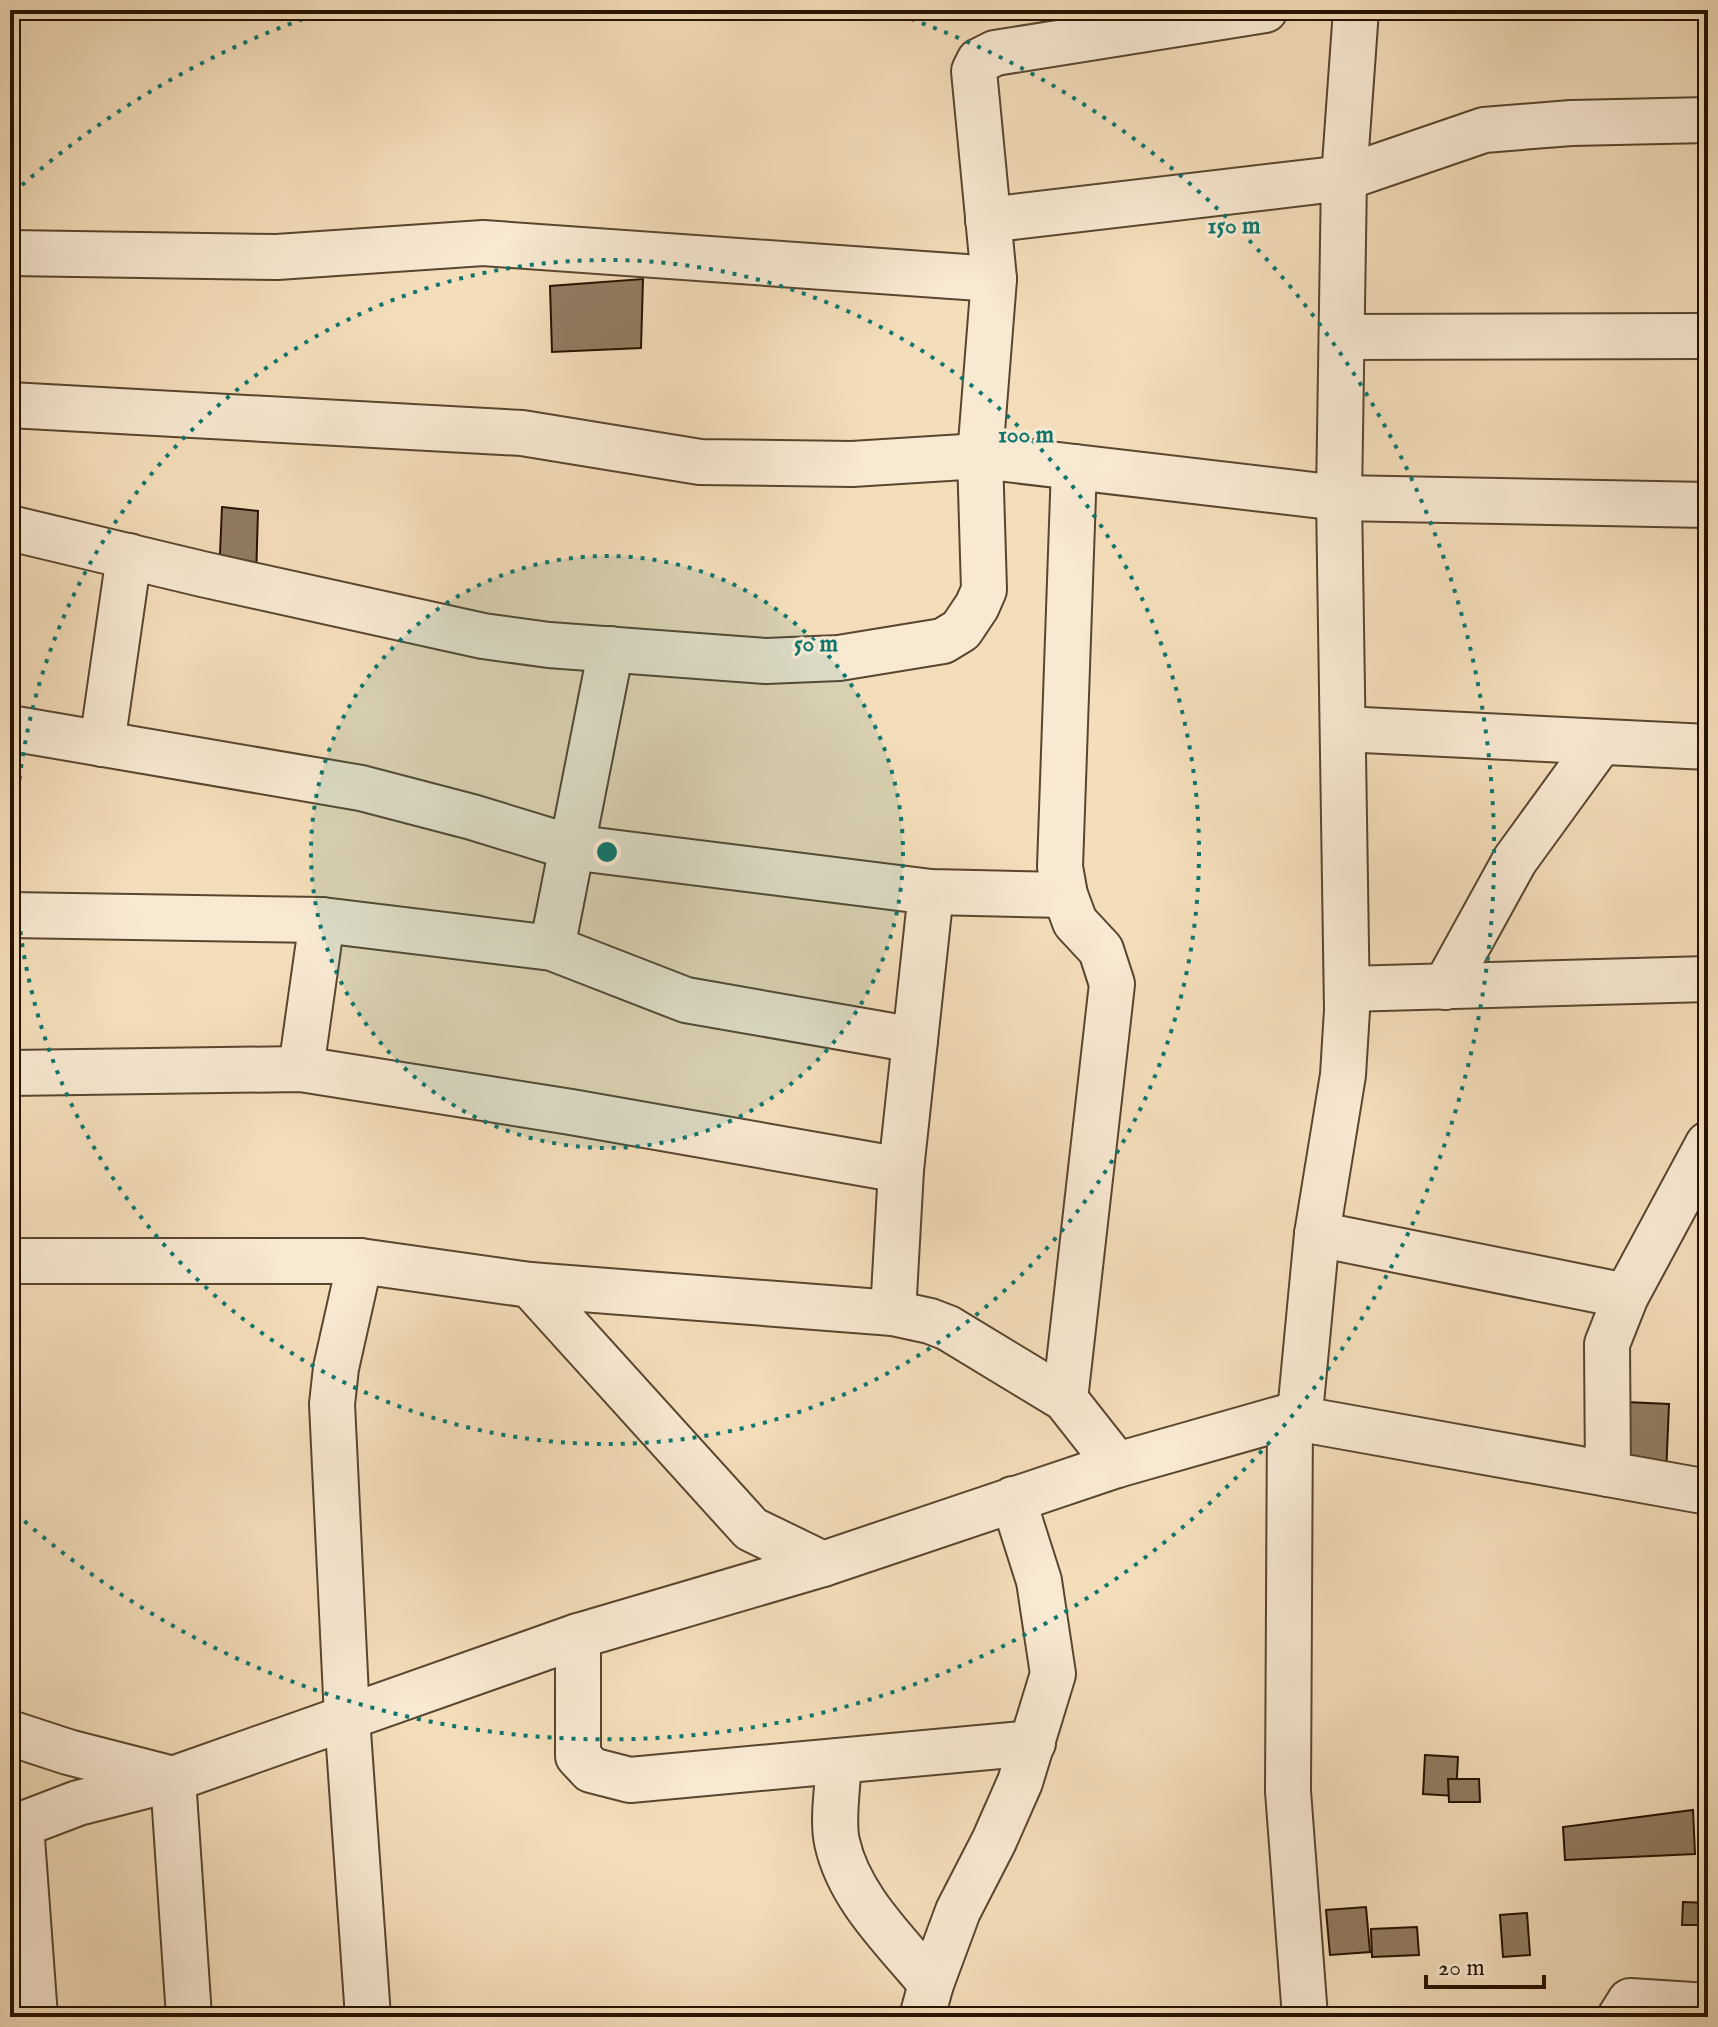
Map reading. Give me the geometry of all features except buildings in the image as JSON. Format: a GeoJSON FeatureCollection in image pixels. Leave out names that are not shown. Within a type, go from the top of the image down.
{"type":"FeatureCollection","features":[{"type":"Feature","properties":{"kind":"street"},"geometry":{"type":"LineString","coordinates":[[10,528],[483,636],[549,645],[766,661],[839,658],[943,641],[961,630],[984,590],[980,456],[994,279],[974,71],[979,61],[995,53],[1265,10]]}},
{"type":"Feature","properties":{"kind":"street"},"geometry":{"type":"LineString","coordinates":[[1305,2017],[1288,1791],[1295,1415],[1317,1234],[1343,1075],[1347,989],[1339,498],[1344,178],[1356,10]]}},
{"type":"Feature","properties":{"kind":"street"},"geometry":{"type":"LineString","coordinates":[[988,220],[1344,178],[1484,130],[1571,123],[1708,120]]}},
{"type":"Feature","properties":{"kind":"street"},"geometry":{"type":"LineString","coordinates":[[10,253],[277,257],[483,243],[994,279]]}},
{"type":"Feature","properties":{"kind":"street"},"geometry":{"type":"LineString","coordinates":[[1342,337],[1708,336]]}},
{"type":"Feature","properties":{"kind":"street"},"geometry":{"type":"LineString","coordinates":[[10,405],[522,433],[700,462],[852,464],[980,456],[1339,498],[1708,505]]}},
{"type":"Feature","properties":{"kind":"street"},"geometry":{"type":"LineString","coordinates":[[1065,1399],[1112,984],[1101,950],[1075,922],[1065,895],[1060,867],[1074,467]]}},
{"type":"Feature","properties":{"kind":"street"},"geometry":{"type":"LineString","coordinates":[[102,744],[129,556]]}},
{"type":"Feature","properties":{"kind":"street"},"geometry":{"type":"LineString","coordinates":[[552,948],[611,649]]}},
{"type":"Feature","properties":{"kind":"street"},"geometry":{"type":"LineString","coordinates":[[10,728],[361,788],[570,847],[931,892],[1065,895]]}},
{"type":"Feature","properties":{"kind":"street"},"geometry":{"type":"LineString","coordinates":[[1343,729],[1708,747]]}},
{"type":"Feature","properties":{"kind":"street"},"geometry":{"type":"LineString","coordinates":[[1445,987],[1515,860],[1600,743]]}},
{"type":"Feature","properties":{"kind":"street"},"geometry":{"type":"LineString","coordinates":[[893,1313],[901,1170],[931,892]]}},
{"type":"Feature","properties":{"kind":"street"},"geometry":{"type":"LineString","coordinates":[[10,915],[322,920],[552,948],[686,1000],[915,1040]]}},
{"type":"Feature","properties":{"kind":"street"},"geometry":{"type":"LineString","coordinates":[[301,1069],[322,920]]}},
{"type":"Feature","properties":{"kind":"street"},"geometry":{"type":"LineString","coordinates":[[1347,989],[1708,979]]}},
{"type":"Feature","properties":{"kind":"street"},"geometry":{"type":"LineString","coordinates":[[10,1073],[301,1069],[571,1112],[901,1170]]}},
{"type":"Feature","properties":{"kind":"street"},"geometry":{"type":"LineString","coordinates":[[1608,1474],[1607,1344],[1626,1296],[1708,1144]]}},
{"type":"Feature","properties":{"kind":"street"},"geometry":{"type":"LineString","coordinates":[[1317,1234],[1626,1296]]}},
{"type":"Feature","properties":{"kind":"street"},"geometry":{"type":"LineString","coordinates":[[10,1261],[360,1261],[530,1285],[893,1313],[948,1328],[1065,1399],[1117,1465]]}},
{"type":"Feature","properties":{"kind":"street"},"geometry":{"type":"LineString","coordinates":[[360,1261],[336,1368],[332,1404],[347,1717],[368,2017]]}},
{"type":"Feature","properties":{"kind":"street"},"geometry":{"type":"LineString","coordinates":[[530,1285],[751,1529],[823,1564]]}},
{"type":"Feature","properties":{"kind":"street"},"geometry":{"type":"LineString","coordinates":[[35,2017],[15,1827],[78,1803],[173,1779],[578,1636],[823,1564],[1117,1465],[1295,1415],[1708,1492]]}},
{"type":"Feature","properties":{"kind":"street"},"geometry":{"type":"LineString","coordinates":[[927,2001],[958,1911],[994,1841],[1033,1743],[1053,1674],[1039,1581],[1013,1499]]}},
{"type":"Feature","properties":{"kind":"street"},"geometry":{"type":"LineString","coordinates":[[578,1636],[578,1756],[591,1770],[630,1780],[1033,1743]]}},
{"type":"Feature","properties":{"kind":"street"},"geometry":{"type":"LineString","coordinates":[[10,1733],[68,1752],[173,1779]]}},
{"type":"Feature","properties":{"kind":"street"},"geometry":{"type":"LineString","coordinates":[[839,1761],[836,1839],[847,1875],[927,2001]]}},
{"type":"Feature","properties":{"kind":"street"},"geometry":{"type":"LineString","coordinates":[[173,1779],[189,2017]]}},
{"type":"Feature","properties":{"kind":"street"},"geometry":{"type":"LineString","coordinates":[[1620,2017],[1630,2001],[1708,2006]]}}]}
